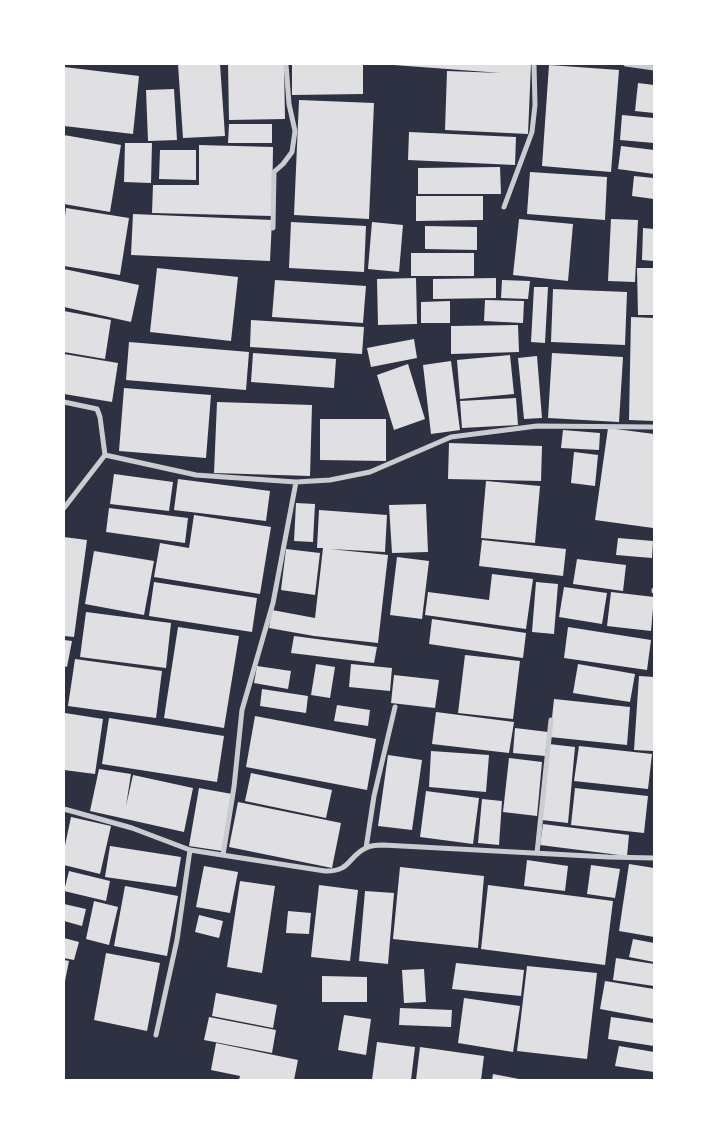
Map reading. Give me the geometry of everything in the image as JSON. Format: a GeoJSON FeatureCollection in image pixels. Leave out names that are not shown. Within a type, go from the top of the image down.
{"type":"FeatureCollection","features":[{"type":"Feature","properties":{"kind":"street"},"geometry":{"type":"LineString","coordinates":[[273,228],[274,172],[292,152],[296,131],[289,104],[286,64]]}},
{"type":"Feature","properties":{"kind":"street"},"geometry":{"type":"LineString","coordinates":[[504,207],[532,132],[535,105],[534,64]]}},
{"type":"Feature","properties":{"kind":"street"},"geometry":{"type":"LineString","coordinates":[[626,64],[654,68]]}},
{"type":"Feature","properties":{"kind":"street"},"geometry":{"type":"LineString","coordinates":[[64,402],[97,409],[105,455],[64,508]]}},
{"type":"Feature","properties":{"kind":"street"},"geometry":{"type":"LineString","coordinates":[[105,455],[196,475],[296,482],[330,480],[370,472],[451,437],[537,426],[654,427]]}},
{"type":"Feature","properties":{"kind":"street"},"geometry":{"type":"LineString","coordinates":[[223,855],[234,787],[242,710],[273,603],[296,482]]}},
{"type":"Feature","properties":{"kind":"street"},"geometry":{"type":"LineString","coordinates":[[366,848],[374,796],[394,707]]}},
{"type":"Feature","properties":{"kind":"street"},"geometry":{"type":"LineString","coordinates":[[537,853],[551,720]]}},
{"type":"Feature","properties":{"kind":"street"},"geometry":{"type":"LineString","coordinates":[[64,809],[132,828],[190,850],[334,871],[348,864],[366,848],[383,845],[654,858]]}},
{"type":"Feature","properties":{"kind":"street"},"geometry":{"type":"LineString","coordinates":[[156,1035],[177,940],[190,850]]}},
{"type":"Feature","properties":{"kind":"building"},"geometry":{"type":"Polygon","coordinates":[[[178,64],[220,64],[225,136],[183,138],[178,64]]]}},
{"type":"Feature","properties":{"kind":"building"},"geometry":{"type":"Polygon","coordinates":[[[228,64],[284,64],[285,119],[229,120],[228,64]]]}},
{"type":"Feature","properties":{"kind":"building"},"geometry":{"type":"Polygon","coordinates":[[[292,64],[363,64],[363,94],[292,95],[292,64]]]}},
{"type":"Feature","properties":{"kind":"building"},"geometry":{"type":"Polygon","coordinates":[[[394,64],[531,64],[528,134],[445,130],[447,71],[501,73],[394,64]]]}},
{"type":"Feature","properties":{"kind":"building"},"geometry":{"type":"Polygon","coordinates":[[[549,65],[619,70],[611,172],[542,166],[549,65]]]}},
{"type":"Feature","properties":{"kind":"building"},"geometry":{"type":"Polygon","coordinates":[[[64,67],[139,76],[133,134],[64,126],[64,67]]]}},
{"type":"Feature","properties":{"kind":"building"},"geometry":{"type":"Polygon","coordinates":[[[638,83],[654,85],[654,113],[635,111],[638,83]]]}},
{"type":"Feature","properties":{"kind":"building"},"geometry":{"type":"Polygon","coordinates":[[[174,89],[177,140],[148,141],[146,90],[174,89]]]}},
{"type":"Feature","properties":{"kind":"building"},"geometry":{"type":"Polygon","coordinates":[[[299,100],[374,103],[369,219],[294,215],[299,100]]]}},
{"type":"Feature","properties":{"kind":"building"},"geometry":{"type":"Polygon","coordinates":[[[622,115],[654,118],[654,143],[620,140],[622,115]]]}},
{"type":"Feature","properties":{"kind":"building"},"geometry":{"type":"Polygon","coordinates":[[[229,124],[272,124],[272,143],[228,143],[229,124]]]}},
{"type":"Feature","properties":{"kind":"building"},"geometry":{"type":"Polygon","coordinates":[[[409,132],[516,137],[515,165],[408,160],[409,132]]]}},
{"type":"Feature","properties":{"kind":"building"},"geometry":{"type":"Polygon","coordinates":[[[64,135],[121,145],[110,212],[64,204],[64,135]]]}},
{"type":"Feature","properties":{"kind":"building"},"geometry":{"type":"Polygon","coordinates":[[[125,143],[152,143],[151,183],[124,182],[125,143]]]}},
{"type":"Feature","properties":{"kind":"building"},"geometry":{"type":"Polygon","coordinates":[[[199,145],[273,147],[272,216],[152,213],[153,185],[199,185],[199,145]]]}},
{"type":"Feature","properties":{"kind":"building"},"geometry":{"type":"Polygon","coordinates":[[[621,146],[654,150],[654,174],[618,169],[621,146]]]}},
{"type":"Feature","properties":{"kind":"building"},"geometry":{"type":"Polygon","coordinates":[[[160,150],[196,150],[196,180],[159,179],[160,150]]]}},
{"type":"Feature","properties":{"kind":"building"},"geometry":{"type":"Polygon","coordinates":[[[500,167],[501,194],[418,194],[418,168],[500,167]]]}},
{"type":"Feature","properties":{"kind":"building"},"geometry":{"type":"Polygon","coordinates":[[[530,172],[607,177],[605,220],[527,214],[530,172]]]}},
{"type":"Feature","properties":{"kind":"building"},"geometry":{"type":"Polygon","coordinates":[[[634,176],[654,178],[654,199],[632,196],[634,176]]]}},
{"type":"Feature","properties":{"kind":"building"},"geometry":{"type":"Polygon","coordinates":[[[416,196],[483,196],[483,220],[416,221],[416,196]]]}},
{"type":"Feature","properties":{"kind":"building"},"geometry":{"type":"Polygon","coordinates":[[[66,208],[129,218],[120,275],[64,266],[66,208]]]}},
{"type":"Feature","properties":{"kind":"building"},"geometry":{"type":"Polygon","coordinates":[[[133,214],[272,220],[270,261],[131,255],[133,214]]]}},
{"type":"Feature","properties":{"kind":"building"},"geometry":{"type":"Polygon","coordinates":[[[519,219],[573,224],[568,281],[513,275],[519,219]]]}},
{"type":"Feature","properties":{"kind":"building"},"geometry":{"type":"Polygon","coordinates":[[[611,219],[638,220],[635,282],[608,281],[611,219]]]}},
{"type":"Feature","properties":{"kind":"building"},"geometry":{"type":"Polygon","coordinates":[[[291,222],[366,226],[364,272],[289,268],[291,222]]]}},
{"type":"Feature","properties":{"kind":"building"},"geometry":{"type":"Polygon","coordinates":[[[372,222],[403,225],[399,272],[368,269],[372,222]]]}},
{"type":"Feature","properties":{"kind":"building"},"geometry":{"type":"Polygon","coordinates":[[[425,226],[477,227],[477,250],[425,249],[425,226]]]}},
{"type":"Feature","properties":{"kind":"building"},"geometry":{"type":"Polygon","coordinates":[[[643,228],[654,229],[654,261],[642,260],[643,228]]]}},
{"type":"Feature","properties":{"kind":"building"},"geometry":{"type":"Polygon","coordinates":[[[411,253],[474,253],[474,276],[411,276],[411,253]]]}},
{"type":"Feature","properties":{"kind":"building"},"geometry":{"type":"Polygon","coordinates":[[[157,268],[238,277],[231,341],[150,332],[157,268]]]}},
{"type":"Feature","properties":{"kind":"building"},"geometry":{"type":"Polygon","coordinates":[[[637,268],[654,268],[654,315],[638,315],[637,268]]]}},
{"type":"Feature","properties":{"kind":"building"},"geometry":{"type":"Polygon","coordinates":[[[64,269],[139,285],[131,322],[64,307],[64,269]]]}},
{"type":"Feature","properties":{"kind":"building"},"geometry":{"type":"Polygon","coordinates":[[[416,278],[417,324],[378,325],[377,279],[416,278]]]}},
{"type":"Feature","properties":{"kind":"building"},"geometry":{"type":"Polygon","coordinates":[[[496,278],[496,298],[433,299],[433,279],[496,278]]]}},
{"type":"Feature","properties":{"kind":"building"},"geometry":{"type":"Polygon","coordinates":[[[275,280],[366,286],[363,323],[272,317],[275,280]]]}},
{"type":"Feature","properties":{"kind":"building"},"geometry":{"type":"Polygon","coordinates":[[[502,280],[530,281],[528,299],[501,298],[502,280]]]}},
{"type":"Feature","properties":{"kind":"building"},"geometry":{"type":"Polygon","coordinates":[[[534,287],[548,287],[545,343],[531,342],[534,287]]]}},
{"type":"Feature","properties":{"kind":"building"},"geometry":{"type":"Polygon","coordinates":[[[553,289],[627,292],[625,345],[551,342],[553,289]]]}},
{"type":"Feature","properties":{"kind":"building"},"geometry":{"type":"Polygon","coordinates":[[[485,300],[524,301],[523,323],[484,321],[485,300]]]}},
{"type":"Feature","properties":{"kind":"building"},"geometry":{"type":"Polygon","coordinates":[[[450,301],[450,323],[421,323],[421,302],[450,301]]]}},
{"type":"Feature","properties":{"kind":"building"},"geometry":{"type":"Polygon","coordinates":[[[64,311],[111,320],[105,359],[64,352],[64,311]]]}},
{"type":"Feature","properties":{"kind":"building"},"geometry":{"type":"Polygon","coordinates":[[[631,317],[654,318],[654,421],[629,420],[631,317]]]}},
{"type":"Feature","properties":{"kind":"building"},"geometry":{"type":"Polygon","coordinates":[[[251,320],[364,327],[362,354],[250,347],[251,320]]]}},
{"type":"Feature","properties":{"kind":"building"},"geometry":{"type":"Polygon","coordinates":[[[518,325],[519,352],[451,354],[451,326],[518,325]]]}},
{"type":"Feature","properties":{"kind":"building"},"geometry":{"type":"Polygon","coordinates":[[[414,339],[417,358],[371,367],[367,348],[414,339]]]}},
{"type":"Feature","properties":{"kind":"building"},"geometry":{"type":"Polygon","coordinates":[[[129,342],[249,352],[246,390],[126,380],[129,342]]]}},
{"type":"Feature","properties":{"kind":"building"},"geometry":{"type":"Polygon","coordinates":[[[253,353],[336,359],[334,388],[251,382],[253,353]]]}},
{"type":"Feature","properties":{"kind":"building"},"geometry":{"type":"Polygon","coordinates":[[[552,353],[623,357],[619,422],[548,418],[552,353]]]}},
{"type":"Feature","properties":{"kind":"building"},"geometry":{"type":"Polygon","coordinates":[[[64,354],[118,363],[112,402],[64,394],[64,354]]]}},
{"type":"Feature","properties":{"kind":"building"},"geometry":{"type":"Polygon","coordinates":[[[510,355],[514,394],[460,399],[457,360],[510,355]]]}},
{"type":"Feature","properties":{"kind":"building"},"geometry":{"type":"Polygon","coordinates":[[[537,356],[542,418],[524,419],[518,358],[537,356]]]}},
{"type":"Feature","properties":{"kind":"building"},"geometry":{"type":"Polygon","coordinates":[[[451,361],[460,430],[431,434],[423,365],[451,361]]]}},
{"type":"Feature","properties":{"kind":"building"},"geometry":{"type":"Polygon","coordinates":[[[408,364],[425,419],[394,430],[377,375],[408,364]]]}},
{"type":"Feature","properties":{"kind":"building"},"geometry":{"type":"Polygon","coordinates":[[[124,388],[211,395],[206,458],[119,451],[124,388]]]}},
{"type":"Feature","properties":{"kind":"building"},"geometry":{"type":"Polygon","coordinates":[[[516,398],[518,425],[462,428],[460,401],[516,398]]]}},
{"type":"Feature","properties":{"kind":"building"},"geometry":{"type":"Polygon","coordinates":[[[217,402],[312,405],[310,476],[214,473],[217,402]]]}},
{"type":"Feature","properties":{"kind":"building"},"geometry":{"type":"Polygon","coordinates":[[[320,419],[386,419],[386,461],[320,460],[320,419]]]}},
{"type":"Feature","properties":{"kind":"building"},"geometry":{"type":"Polygon","coordinates":[[[608,428],[654,434],[653,528],[595,520],[608,428]]]}},
{"type":"Feature","properties":{"kind":"building"},"geometry":{"type":"Polygon","coordinates":[[[563,430],[600,433],[599,450],[561,448],[563,430]]]}},
{"type":"Feature","properties":{"kind":"building"},"geometry":{"type":"Polygon","coordinates":[[[449,443],[542,446],[541,481],[448,479],[449,443]]]}},
{"type":"Feature","properties":{"kind":"building"},"geometry":{"type":"Polygon","coordinates":[[[574,452],[598,455],[595,486],[571,483],[574,452]]]}},
{"type":"Feature","properties":{"kind":"building"},"geometry":{"type":"Polygon","coordinates":[[[114,474],[173,482],[169,511],[110,504],[114,474]]]}},
{"type":"Feature","properties":{"kind":"building"},"geometry":{"type":"Polygon","coordinates":[[[178,479],[270,491],[266,521],[174,510],[178,479]]]}},
{"type":"Feature","properties":{"kind":"building"},"geometry":{"type":"Polygon","coordinates":[[[486,481],[540,486],[535,543],[481,538],[486,481]]]}},
{"type":"Feature","properties":{"kind":"building"},"geometry":{"type":"Polygon","coordinates":[[[296,503],[315,504],[313,542],[294,541],[296,503]]]}},
{"type":"Feature","properties":{"kind":"building"},"geometry":{"type":"Polygon","coordinates":[[[426,504],[428,552],[392,553],[389,505],[426,504]]]}},
{"type":"Feature","properties":{"kind":"building"},"geometry":{"type":"Polygon","coordinates":[[[109,508],[188,518],[185,543],[106,532],[109,508]]]}},
{"type":"Feature","properties":{"kind":"building"},"geometry":{"type":"Polygon","coordinates":[[[319,510],[387,515],[385,552],[330,549],[388,555],[378,643],[314,636],[269,628],[272,610],[315,618],[323,548],[317,548],[319,510]]]}},
{"type":"Feature","properties":{"kind":"building"},"geometry":{"type":"Polygon","coordinates":[[[194,515],[271,527],[260,594],[154,577],[160,543],[189,548],[194,515]]]}},
{"type":"Feature","properties":{"kind":"building"},"geometry":{"type":"Polygon","coordinates":[[[64,537],[87,540],[74,637],[64,636],[64,537]]]}},
{"type":"Feature","properties":{"kind":"building"},"geometry":{"type":"Polygon","coordinates":[[[618,538],[653,541],[652,558],[616,555],[618,538]]]}},
{"type":"Feature","properties":{"kind":"building"},"geometry":{"type":"Polygon","coordinates":[[[482,540],[566,549],[563,576],[479,566],[482,540]]]}},
{"type":"Feature","properties":{"kind":"building"},"geometry":{"type":"Polygon","coordinates":[[[286,549],[320,553],[315,595],[281,590],[286,549]]]}},
{"type":"Feature","properties":{"kind":"building"},"geometry":{"type":"Polygon","coordinates":[[[94,551],[154,561],[144,615],[85,604],[94,551]]]}},
{"type":"Feature","properties":{"kind":"building"},"geometry":{"type":"Polygon","coordinates":[[[397,557],[429,561],[422,619],[390,615],[397,557]]]}},
{"type":"Feature","properties":{"kind":"building"},"geometry":{"type":"Polygon","coordinates":[[[577,559],[626,565],[623,591],[573,584],[577,559]]]}},
{"type":"Feature","properties":{"kind":"building"},"geometry":{"type":"Polygon","coordinates":[[[492,574],[533,579],[526,629],[425,615],[428,592],[489,600],[492,574]]]}},
{"type":"Feature","properties":{"kind":"building"},"geometry":{"type":"Polygon","coordinates":[[[154,582],[257,598],[252,632],[149,616],[154,582]]]}},
{"type":"Feature","properties":{"kind":"building"},"geometry":{"type":"Polygon","coordinates":[[[536,582],[558,584],[554,634],[532,632],[536,582]]]}},
{"type":"Feature","properties":{"kind":"building"},"geometry":{"type":"Polygon","coordinates":[[[564,587],[607,593],[602,624],[559,617],[564,587]]]}},
{"type":"Feature","properties":{"kind":"building"},"geometry":{"type":"Polygon","coordinates":[[[611,592],[654,597],[651,631],[607,626],[611,592]]]}},
{"type":"Feature","properties":{"kind":"building"},"geometry":{"type":"Polygon","coordinates":[[[86,612],[171,623],[166,668],[80,657],[86,612]]]}},
{"type":"Feature","properties":{"kind":"building"},"geometry":{"type":"Polygon","coordinates":[[[432,619],[526,633],[523,658],[429,644],[432,619]]]}},
{"type":"Feature","properties":{"kind":"building"},"geometry":{"type":"Polygon","coordinates":[[[178,627],[239,636],[224,728],[164,718],[178,627]]]}},
{"type":"Feature","properties":{"kind":"building"},"geometry":{"type":"Polygon","coordinates":[[[568,627],[651,640],[647,670],[564,658],[568,627]]]}},
{"type":"Feature","properties":{"kind":"building"},"geometry":{"type":"Polygon","coordinates":[[[294,636],[377,647],[374,663],[291,653],[294,636]]]}},
{"type":"Feature","properties":{"kind":"building"},"geometry":{"type":"Polygon","coordinates":[[[64,640],[72,641],[67,667],[64,666],[64,640]]]}},
{"type":"Feature","properties":{"kind":"building"},"geometry":{"type":"Polygon","coordinates":[[[465,655],[520,661],[513,719],[458,713],[465,655]]]}},
{"type":"Feature","properties":{"kind":"building"},"geometry":{"type":"Polygon","coordinates":[[[75,659],[162,671],[156,718],[68,706],[75,659]]]}},
{"type":"Feature","properties":{"kind":"building"},"geometry":{"type":"Polygon","coordinates":[[[316,664],[335,667],[330,698],[311,695],[316,664]]]}},
{"type":"Feature","properties":{"kind":"building"},"geometry":{"type":"Polygon","coordinates":[[[351,664],[392,668],[390,691],[349,687],[351,664]]]}},
{"type":"Feature","properties":{"kind":"building"},"geometry":{"type":"Polygon","coordinates":[[[578,664],[635,674],[630,702],[573,693],[578,664]]]}},
{"type":"Feature","properties":{"kind":"building"},"geometry":{"type":"Polygon","coordinates":[[[257,666],[291,671],[288,689],[254,683],[257,666]]]}},
{"type":"Feature","properties":{"kind":"building"},"geometry":{"type":"Polygon","coordinates":[[[394,675],[439,680],[435,708],[391,703],[394,675]]]}},
{"type":"Feature","properties":{"kind":"building"},"geometry":{"type":"Polygon","coordinates":[[[639,676],[654,677],[654,751],[634,750],[639,676]]]}},
{"type":"Feature","properties":{"kind":"building"},"geometry":{"type":"Polygon","coordinates":[[[262,689],[308,696],[306,713],[260,706],[262,689]]]}},
{"type":"Feature","properties":{"kind":"building"},"geometry":{"type":"Polygon","coordinates":[[[554,699],[630,707],[627,745],[550,737],[554,699]]]}},
{"type":"Feature","properties":{"kind":"building"},"geometry":{"type":"Polygon","coordinates":[[[337,705],[370,710],[368,726],[334,721],[337,705]]]}},
{"type":"Feature","properties":{"kind":"building"},"geometry":{"type":"Polygon","coordinates":[[[436,712],[514,722],[509,753],[432,744],[436,712]]]}},
{"type":"Feature","properties":{"kind":"building"},"geometry":{"type":"Polygon","coordinates":[[[65,713],[103,719],[95,774],[64,770],[65,713]]]}},
{"type":"Feature","properties":{"kind":"building"},"geometry":{"type":"Polygon","coordinates":[[[255,716],[376,739],[367,790],[246,767],[255,716]]]}},
{"type":"Feature","properties":{"kind":"building"},"geometry":{"type":"Polygon","coordinates":[[[109,718],[224,736],[217,782],[102,764],[109,718]]]}},
{"type":"Feature","properties":{"kind":"building"},"geometry":{"type":"Polygon","coordinates":[[[515,728],[548,732],[545,756],[513,753],[515,728]]]}},
{"type":"Feature","properties":{"kind":"building"},"geometry":{"type":"Polygon","coordinates":[[[549,744],[575,747],[568,823],[542,820],[549,744]]]}},
{"type":"Feature","properties":{"kind":"building"},"geometry":{"type":"Polygon","coordinates":[[[579,746],[652,754],[648,789],[574,781],[579,746]]]}},
{"type":"Feature","properties":{"kind":"building"},"geometry":{"type":"Polygon","coordinates":[[[431,751],[489,755],[486,792],[429,787],[431,751]]]}},
{"type":"Feature","properties":{"kind":"building"},"geometry":{"type":"Polygon","coordinates":[[[388,755],[422,760],[412,830],[378,826],[388,755]]]}},
{"type":"Feature","properties":{"kind":"building"},"geometry":{"type":"Polygon","coordinates":[[[509,758],[542,762],[537,816],[503,812],[509,758]]]}},
{"type":"Feature","properties":{"kind":"building"},"geometry":{"type":"Polygon","coordinates":[[[99,769],[131,774],[126,806],[133,775],[193,788],[184,832],[90,811],[99,769]]]}},
{"type":"Feature","properties":{"kind":"building"},"geometry":{"type":"Polygon","coordinates":[[[251,773],[332,790],[326,818],[245,801],[251,773]]]}},
{"type":"Feature","properties":{"kind":"building"},"geometry":{"type":"Polygon","coordinates":[[[199,788],[232,794],[222,851],[189,846],[199,788]]]}},
{"type":"Feature","properties":{"kind":"building"},"geometry":{"type":"Polygon","coordinates":[[[575,788],[648,796],[644,833],[571,825],[575,788]]]}},
{"type":"Feature","properties":{"kind":"building"},"geometry":{"type":"Polygon","coordinates":[[[426,791],[479,798],[473,844],[420,837],[426,791]]]}},
{"type":"Feature","properties":{"kind":"building"},"geometry":{"type":"Polygon","coordinates":[[[482,799],[502,801],[499,845],[478,843],[482,799]]]}},
{"type":"Feature","properties":{"kind":"building"},"geometry":{"type":"Polygon","coordinates":[[[238,802],[341,823],[332,868],[229,847],[238,802]]]}},
{"type":"Feature","properties":{"kind":"building"},"geometry":{"type":"Polygon","coordinates":[[[71,817],[111,826],[100,874],[64,865],[64,850],[71,817]]]}},
{"type":"Feature","properties":{"kind":"building"},"geometry":{"type":"Polygon","coordinates":[[[543,824],[629,835],[627,856],[540,845],[543,824]]]}},
{"type":"Feature","properties":{"kind":"building"},"geometry":{"type":"Polygon","coordinates":[[[110,846],[181,857],[176,887],[105,877],[110,846]]]}},
{"type":"Feature","properties":{"kind":"building"},"geometry":{"type":"Polygon","coordinates":[[[527,860],[568,866],[565,891],[524,886],[527,860]]]}},
{"type":"Feature","properties":{"kind":"building"},"geometry":{"type":"Polygon","coordinates":[[[629,864],[654,868],[654,937],[619,931],[629,864]]]}},
{"type":"Feature","properties":{"kind":"building"},"geometry":{"type":"Polygon","coordinates":[[[591,865],[620,869],[615,898],[587,894],[591,865]]]}},
{"type":"Feature","properties":{"kind":"building"},"geometry":{"type":"Polygon","coordinates":[[[204,866],[238,872],[230,913],[196,907],[204,866]]]}},
{"type":"Feature","properties":{"kind":"building"},"geometry":{"type":"Polygon","coordinates":[[[400,867],[484,876],[478,948],[393,939],[400,867]]]}},
{"type":"Feature","properties":{"kind":"building"},"geometry":{"type":"Polygon","coordinates":[[[69,871],[110,881],[106,901],[64,891],[69,871]]]}},
{"type":"Feature","properties":{"kind":"building"},"geometry":{"type":"Polygon","coordinates":[[[240,881],[275,886],[262,973],[227,967],[240,881]]]}},
{"type":"Feature","properties":{"kind":"building"},"geometry":{"type":"Polygon","coordinates":[[[319,885],[358,890],[350,961],[311,957],[319,885]]]}},
{"type":"Feature","properties":{"kind":"building"},"geometry":{"type":"Polygon","coordinates":[[[488,885],[613,901],[605,965],[481,949],[488,885]]]}},
{"type":"Feature","properties":{"kind":"building"},"geometry":{"type":"Polygon","coordinates":[[[125,886],[178,896],[167,956],[114,946],[125,886]]]}},
{"type":"Feature","properties":{"kind":"building"},"geometry":{"type":"Polygon","coordinates":[[[365,891],[394,893],[388,964],[359,961],[365,891]]]}},
{"type":"Feature","properties":{"kind":"building"},"geometry":{"type":"Polygon","coordinates":[[[94,901],[118,907],[109,945],[86,939],[94,901]]]}},
{"type":"Feature","properties":{"kind":"building"},"geometry":{"type":"Polygon","coordinates":[[[64,904],[86,909],[82,926],[64,921],[64,904]]]}},
{"type":"Feature","properties":{"kind":"building"},"geometry":{"type":"Polygon","coordinates":[[[288,911],[311,913],[309,934],[286,933],[288,911]]]}},
{"type":"Feature","properties":{"kind":"building"},"geometry":{"type":"Polygon","coordinates":[[[199,915],[223,921],[219,938],[195,932],[199,915]]]}},
{"type":"Feature","properties":{"kind":"building"},"geometry":{"type":"Polygon","coordinates":[[[64,938],[79,942],[74,960],[64,958],[64,938]]]}},
{"type":"Feature","properties":{"kind":"building"},"geometry":{"type":"Polygon","coordinates":[[[633,939],[654,943],[654,962],[629,957],[633,939]]]}},
{"type":"Feature","properties":{"kind":"building"},"geometry":{"type":"Polygon","coordinates":[[[106,953],[160,963],[147,1031],[94,1020],[106,953]]]}},
{"type":"Feature","properties":{"kind":"building"},"geometry":{"type":"Polygon","coordinates":[[[616,958],[654,964],[654,986],[613,980],[616,958]]]}},
{"type":"Feature","properties":{"kind":"building"},"geometry":{"type":"Polygon","coordinates":[[[64,960],[69,961],[65,981],[64,981],[64,960]]]}},
{"type":"Feature","properties":{"kind":"building"},"geometry":{"type":"Polygon","coordinates":[[[456,963],[524,970],[521,996],[452,989],[456,963]]]}},
{"type":"Feature","properties":{"kind":"building"},"geometry":{"type":"Polygon","coordinates":[[[527,966],[597,973],[587,1059],[517,1051],[527,966]]]}},
{"type":"Feature","properties":{"kind":"building"},"geometry":{"type":"Polygon","coordinates":[[[424,969],[426,1002],[404,1003],[402,970],[424,969]]]}},
{"type":"Feature","properties":{"kind":"building"},"geometry":{"type":"Polygon","coordinates":[[[322,976],[367,977],[367,1002],[322,1002],[322,976]]]}},
{"type":"Feature","properties":{"kind":"building"},"geometry":{"type":"Polygon","coordinates":[[[605,981],[654,989],[654,1019],[600,1009],[605,981]]]}},
{"type":"Feature","properties":{"kind":"building"},"geometry":{"type":"Polygon","coordinates":[[[216,993],[277,1005],[273,1028],[212,1016],[216,993]]]}},
{"type":"Feature","properties":{"kind":"building"},"geometry":{"type":"Polygon","coordinates":[[[464,998],[520,1006],[513,1052],[458,1043],[464,998]]]}},
{"type":"Feature","properties":{"kind":"building"},"geometry":{"type":"Polygon","coordinates":[[[400,1008],[452,1010],[451,1027],[399,1025],[400,1008]]]}},
{"type":"Feature","properties":{"kind":"building"},"geometry":{"type":"Polygon","coordinates":[[[344,1015],[371,1019],[366,1055],[338,1050],[344,1015]]]}},
{"type":"Feature","properties":{"kind":"building"},"geometry":{"type":"Polygon","coordinates":[[[209,1017],[276,1030],[272,1053],[204,1040],[209,1017]]]}},
{"type":"Feature","properties":{"kind":"building"},"geometry":{"type":"Polygon","coordinates":[[[611,1017],[654,1023],[654,1046],[608,1039],[611,1017]]]}},
{"type":"Feature","properties":{"kind":"building"},"geometry":{"type":"Polygon","coordinates":[[[377,1042],[415,1047],[411,1080],[372,1080],[377,1042]]]}},
{"type":"Feature","properties":{"kind":"building"},"geometry":{"type":"Polygon","coordinates":[[[216,1043],[298,1060],[294,1080],[239,1080],[240,1076],[211,1070],[216,1043]]]}},
{"type":"Feature","properties":{"kind":"building"},"geometry":{"type":"Polygon","coordinates":[[[619,1046],[654,1052],[654,1072],[615,1066],[619,1046]]]}},
{"type":"Feature","properties":{"kind":"building"},"geometry":{"type":"Polygon","coordinates":[[[420,1047],[484,1056],[481,1080],[416,1080],[420,1047]]]}},
{"type":"Feature","properties":{"kind":"building"},"geometry":{"type":"Polygon","coordinates":[[[493,1074],[519,1079],[519,1080],[492,1080],[493,1074]]]}}]}
